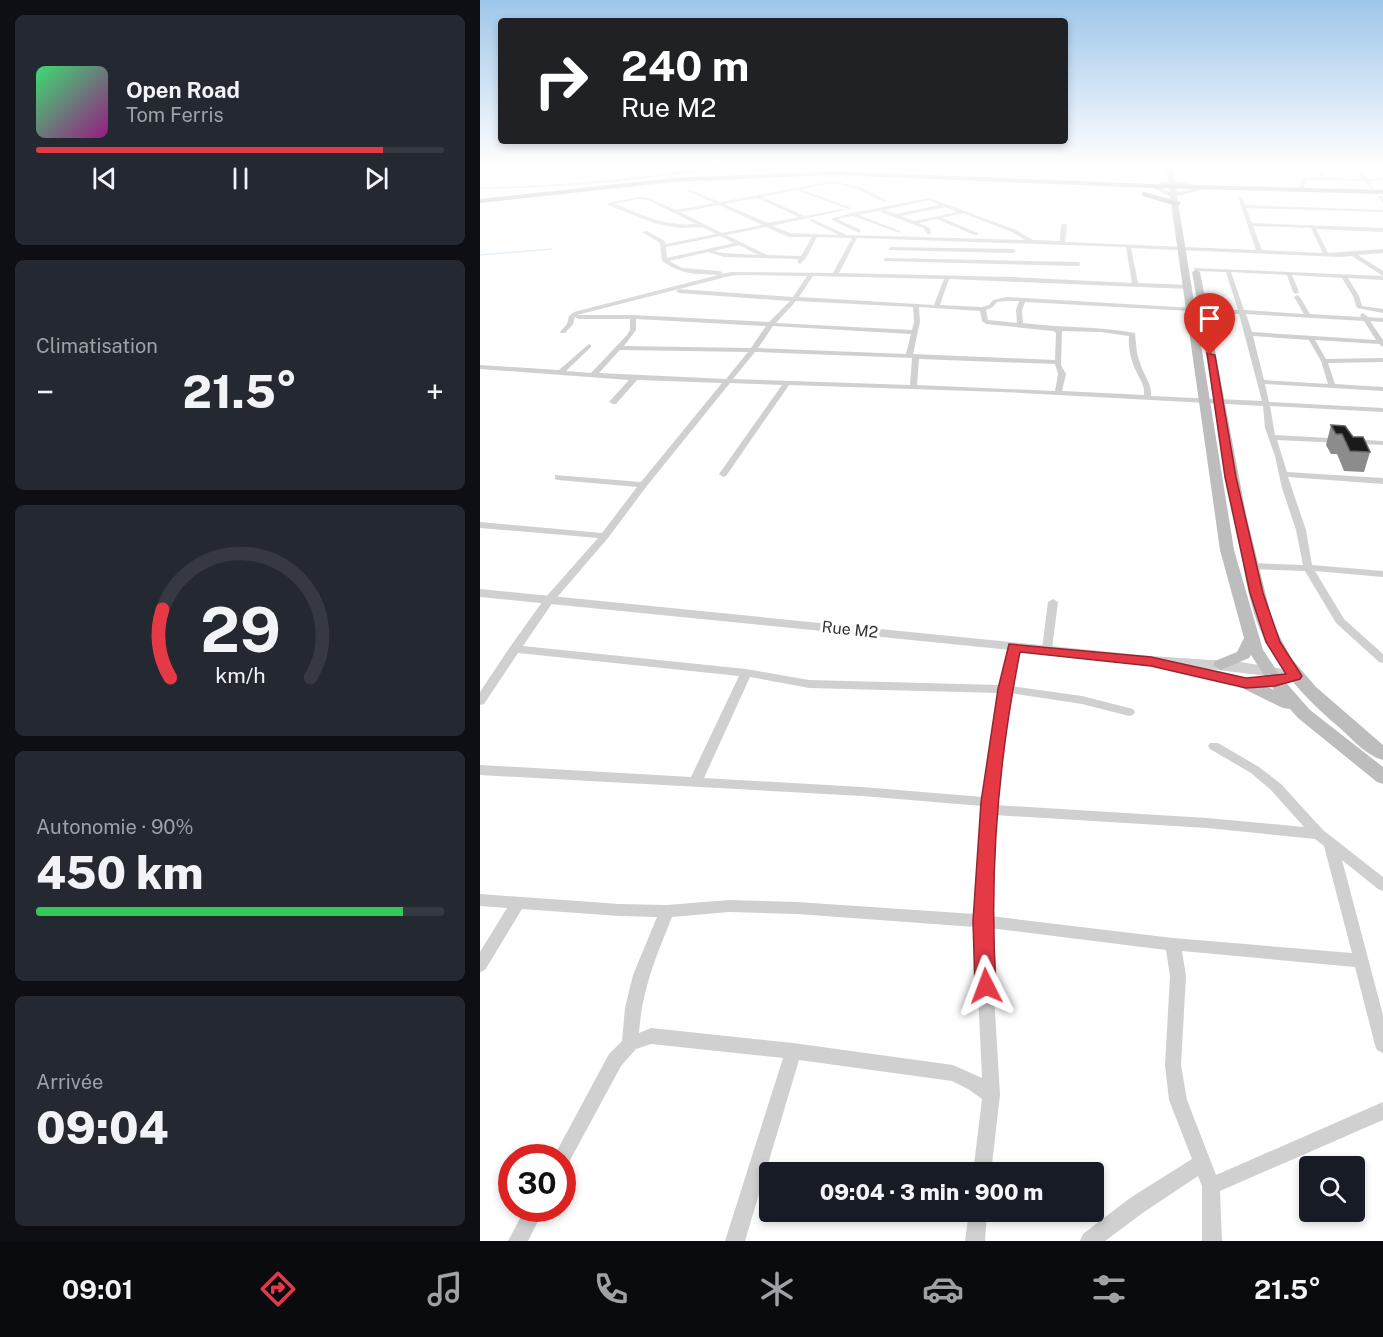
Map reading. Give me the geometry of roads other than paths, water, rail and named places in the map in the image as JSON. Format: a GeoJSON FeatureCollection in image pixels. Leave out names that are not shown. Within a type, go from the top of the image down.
{"type":"FeatureCollection","features":[{"type":"Feature","properties":{"kind":"main road"},"geometry":{"type":"LineString","coordinates":[[1184,222],[1189,287],[1198,309]]}},
{"type":"Feature","properties":{"kind":"main road"},"geometry":{"type":"LineString","coordinates":[[1186,248],[1196,269],[1198,309],[1211,400],[1227,550],[1255,650],[1271,677],[1304,714]]}},
{"type":"Feature","properties":{"kind":"main road"},"geometry":{"type":"LineString","coordinates":[[1211,400],[1257,593],[1273,642],[1295,676],[1329,711],[1383,754]]}},
{"type":"Feature","properties":{"kind":"main road"},"geometry":{"type":"LineString","coordinates":[[1221,665],[1243,655],[1252,638]]}},
{"type":"Feature","properties":{"kind":"main road"},"geometry":{"type":"LineString","coordinates":[[1246,683],[1304,714],[1383,777]]}},
{"type":"Feature","properties":{"kind":"street"},"geometry":{"type":"LineString","coordinates":[[658,222],[680,228],[704,225]]}},
{"type":"Feature","properties":{"kind":"street"},"geometry":{"type":"LineString","coordinates":[[697,222],[767,257]]}},
{"type":"Feature","properties":{"kind":"street"},"geometry":{"type":"LineString","coordinates":[[756,222],[789,236],[928,233],[1019,235]]}},
{"type":"Feature","properties":{"kind":"street"},"geometry":{"type":"LineString","coordinates":[[663,246],[785,222]]}},
{"type":"Feature","properties":{"kind":"street"},"geometry":{"type":"LineString","coordinates":[[817,222],[850,236]]}},
{"type":"Feature","properties":{"kind":"street"},"geometry":{"type":"LineString","coordinates":[[839,222],[859,231],[896,235],[1260,252],[1354,255],[1383,252]]}},
{"type":"Feature","properties":{"kind":"street"},"geometry":{"type":"LineString","coordinates":[[871,222],[896,235]]}},
{"type":"Feature","properties":{"kind":"street"},"geometry":{"type":"LineString","coordinates":[[913,223],[918,222]]}},
{"type":"Feature","properties":{"kind":"street"},"geometry":{"type":"LineString","coordinates":[[947,222],[976,234]]}},
{"type":"Feature","properties":{"kind":"street"},"geometry":{"type":"LineString","coordinates":[[987,222],[1034,242]]}},
{"type":"Feature","properties":{"kind":"street"},"geometry":{"type":"LineString","coordinates":[[1353,222],[1357,229]]}},
{"type":"Feature","properties":{"kind":"street"},"geometry":{"type":"LineString","coordinates":[[913,223],[928,229],[928,233]]}},
{"type":"Feature","properties":{"kind":"street"},"geometry":{"type":"LineString","coordinates":[[1260,252],[1250,224],[1383,230]]}},
{"type":"Feature","properties":{"kind":"street"},"geometry":{"type":"LineString","coordinates":[[1062,244],[1064,225]]}},
{"type":"Feature","properties":{"kind":"street"},"geometry":{"type":"LineString","coordinates":[[1313,227],[1326,254]]}},
{"type":"Feature","properties":{"kind":"street"},"geometry":{"type":"LineString","coordinates":[[835,275],[850,236],[859,231]]}},
{"type":"Feature","properties":{"kind":"street"},"geometry":{"type":"LineString","coordinates":[[645,232],[663,242],[664,260],[683,271],[730,274],[1012,279],[1189,287]]}},
{"type":"Feature","properties":{"kind":"street"},"geometry":{"type":"LineString","coordinates":[[877,276],[896,235]]}},
{"type":"Feature","properties":{"kind":"street"},"geometry":{"type":"LineString","coordinates":[[793,274],[815,236]]}},
{"type":"Feature","properties":{"kind":"street"},"geometry":{"type":"LineString","coordinates":[[1012,279],[1013,241]]}},
{"type":"Feature","properties":{"kind":"street"},"geometry":{"type":"LineString","coordinates":[[664,260],[741,243]]}},
{"type":"Feature","properties":{"kind":"street"},"geometry":{"type":"LineString","coordinates":[[1077,244],[1079,282]]}},
{"type":"Feature","properties":{"kind":"street"},"geometry":{"type":"LineString","coordinates":[[1128,246],[1135,284]]}},
{"type":"Feature","properties":{"kind":"street"},"geometry":{"type":"LineString","coordinates":[[890,249],[1013,251]]}},
{"type":"Feature","properties":{"kind":"street"},"geometry":{"type":"LineString","coordinates":[[710,251],[724,255],[803,258]]}},
{"type":"Feature","properties":{"kind":"street"},"geometry":{"type":"LineString","coordinates":[[1354,255],[1370,264],[1383,276]]}},
{"type":"Feature","properties":{"kind":"street"},"geometry":{"type":"LineString","coordinates":[[886,260],[1078,264]]}},
{"type":"Feature","properties":{"kind":"street"},"geometry":{"type":"LineString","coordinates":[[1370,264],[1383,263]]}},
{"type":"Feature","properties":{"kind":"street"},"geometry":{"type":"LineString","coordinates":[[1196,269],[1383,276]]}},
{"type":"Feature","properties":{"kind":"street"},"geometry":{"type":"LineString","coordinates":[[1228,271],[1249,334],[1266,403],[1269,428],[1301,530],[1308,568],[1340,621],[1383,660]]}},
{"type":"Feature","properties":{"kind":"street"},"geometry":{"type":"LineString","coordinates":[[563,332],[570,324],[571,317],[576,313],[730,274]]}},
{"type":"Feature","properties":{"kind":"street"},"geometry":{"type":"LineString","coordinates":[[1289,274],[1296,294],[1308,316]]}},
{"type":"Feature","properties":{"kind":"street"},"geometry":{"type":"LineString","coordinates":[[480,701],[549,600],[605,536],[811,275]]}},
{"type":"Feature","properties":{"kind":"street"},"geometry":{"type":"LineString","coordinates":[[1344,276],[1356,296],[1359,307],[1382,343]]}},
{"type":"Feature","properties":{"kind":"street"},"geometry":{"type":"LineString","coordinates":[[936,307],[947,278]]}},
{"type":"Feature","properties":{"kind":"street"},"geometry":{"type":"LineString","coordinates":[[670,290],[936,307],[984,309],[995,301],[1003,299],[1383,320]]}},
{"type":"Feature","properties":{"kind":"street"},"geometry":{"type":"LineString","coordinates":[[1020,325],[1018,310],[1022,300]]}},
{"type":"Feature","properties":{"kind":"street"},"geometry":{"type":"LineString","coordinates":[[914,388],[916,306]]}},
{"type":"Feature","properties":{"kind":"street"},"geometry":{"type":"LineString","coordinates":[[1359,307],[1383,310]]}},
{"type":"Feature","properties":{"kind":"street"},"geometry":{"type":"LineString","coordinates":[[984,309],[985,321],[988,323],[1133,334],[1131,343],[1137,372],[1148,387],[1147,398]]}},
{"type":"Feature","properties":{"kind":"street"},"geometry":{"type":"LineString","coordinates":[[571,317],[633,317],[915,332]]}},
{"type":"Feature","properties":{"kind":"street"},"geometry":{"type":"LineString","coordinates":[[593,375],[633,330],[633,317]]}},
{"type":"Feature","properties":{"kind":"street"},"geometry":{"type":"LineString","coordinates":[[1055,329],[1059,332],[1060,338],[1058,365],[1062,374],[1058,394]]}},
{"type":"Feature","properties":{"kind":"street"},"geometry":{"type":"LineString","coordinates":[[1249,334],[1382,343]]}},
{"type":"Feature","properties":{"kind":"street"},"geometry":{"type":"LineString","coordinates":[[1311,338],[1324,361],[1332,386]]}},
{"type":"Feature","properties":{"kind":"street"},"geometry":{"type":"LineString","coordinates":[[561,372],[589,346]]}},
{"type":"Feature","properties":{"kind":"street"},"geometry":{"type":"LineString","coordinates":[[619,348],[753,350],[1059,362]]}},
{"type":"Feature","properties":{"kind":"street"},"geometry":{"type":"LineString","coordinates":[[1324,361],[1383,360]]}},
{"type":"Feature","properties":{"kind":"street"},"geometry":{"type":"LineString","coordinates":[[480,367],[635,378],[1211,400],[1383,410]]}},
{"type":"Feature","properties":{"kind":"street"},"geometry":{"type":"LineString","coordinates":[[613,402],[635,378]]}},
{"type":"Feature","properties":{"kind":"street"},"geometry":{"type":"LineString","coordinates":[[1261,382],[1383,389]]}},
{"type":"Feature","properties":{"kind":"street"},"geometry":{"type":"LineString","coordinates":[[723,474],[786,385]]}},
{"type":"Feature","properties":{"kind":"street"},"geometry":{"type":"LineString","coordinates":[[1273,437],[1383,443]]}},
{"type":"Feature","properties":{"kind":"street"},"geometry":{"type":"LineString","coordinates":[[1282,474],[1383,480]]}},
{"type":"Feature","properties":{"kind":"street"},"geometry":{"type":"LineString","coordinates":[[558,477],[643,485]]}},
{"type":"Feature","properties":{"kind":"street"},"geometry":{"type":"LineString","coordinates":[[480,525],[605,536]]}},
{"type":"Feature","properties":{"kind":"street"},"geometry":{"type":"LineString","coordinates":[[1251,566],[1383,574]]}},
{"type":"Feature","properties":{"kind":"street","name":"Rue M2"},"geometry":{"type":"LineString","coordinates":[[480,593],[899,633],[1151,662],[1221,665],[1271,677]]}},
{"type":"Feature","properties":{"kind":"street"},"geometry":{"type":"LineString","coordinates":[[1047,649],[1053,602]]}},
{"type":"Feature","properties":{"kind":"street"},"geometry":{"type":"LineString","coordinates":[[983,1162],[991,1095],[982,921],[989,806],[1005,689],[1014,647]]}},
{"type":"Feature","properties":{"kind":"street"},"geometry":{"type":"LineString","coordinates":[[514,649],[746,673],[808,684],[1005,689],[1082,700],[1129,712]]}},
{"type":"Feature","properties":{"kind":"street","name":"Rue M2"},"geometry":{"type":"LineString","coordinates":[[1151,662],[1246,683],[1271,677],[1295,676]]}},
{"type":"Feature","properties":{"kind":"street"},"geometry":{"type":"LineString","coordinates":[[695,783],[746,673]]}},
{"type":"Feature","properties":{"kind":"street"},"geometry":{"type":"LineString","coordinates":[[1214,746],[1255,770],[1276,787],[1318,834],[1383,885]]}},
{"type":"Feature","properties":{"kind":"street"},"geometry":{"type":"LineString","coordinates":[[480,770],[819,788],[989,806],[1318,834]]}},
{"type":"Feature","properties":{"kind":"street"},"geometry":{"type":"LineString","coordinates":[[1331,845],[1383,1045]]}},
{"type":"Feature","properties":{"kind":"street"},"geometry":{"type":"LineString","coordinates":[[480,900],[667,911],[729,906],[797,908],[982,921],[1173,944],[1362,960]]}},
{"type":"Feature","properties":{"kind":"street"},"geometry":{"type":"LineString","coordinates":[[480,965],[518,903]]}},
{"type":"Feature","properties":{"kind":"street"},"geometry":{"type":"LineString","coordinates":[[630,1044],[633,1008],[641,975],[667,911]]}},
{"type":"Feature","properties":{"kind":"street"},"geometry":{"type":"LineString","coordinates":[[1173,944],[1178,976],[1173,1065],[1178,1100],[1211,1186],[1212,1241]]}},
{"type":"Feature","properties":{"kind":"street"},"geometry":{"type":"LineString","coordinates":[[570,1144],[615,1060],[630,1044],[651,1036],[793,1051],[953,1073],[974,1083],[991,1095]]}},
{"type":"Feature","properties":{"kind":"street"},"geometry":{"type":"LineString","coordinates":[[735,1241],[793,1051]]}},
{"type":"Feature","properties":{"kind":"street"},"geometry":{"type":"LineString","coordinates":[[1211,1186],[1383,1111]]}},
{"type":"Feature","properties":{"kind":"street"},"geometry":{"type":"LineString","coordinates":[[1090,1241],[1137,1205],[1201,1164]]}},
{"type":"Feature","properties":{"kind":"street"},"geometry":{"type":"LineString","coordinates":[[518,1241],[528,1222]]}},
{"type":"Feature","properties":{"kind":"street"},"geometry":{"type":"LineString","coordinates":[[975,1241],[977,1222]]}},
{"type":"Feature","properties":{"kind":"waterway"},"geometry":{"type":"LineString","coordinates":[[480,255],[552,249]]}}]}
